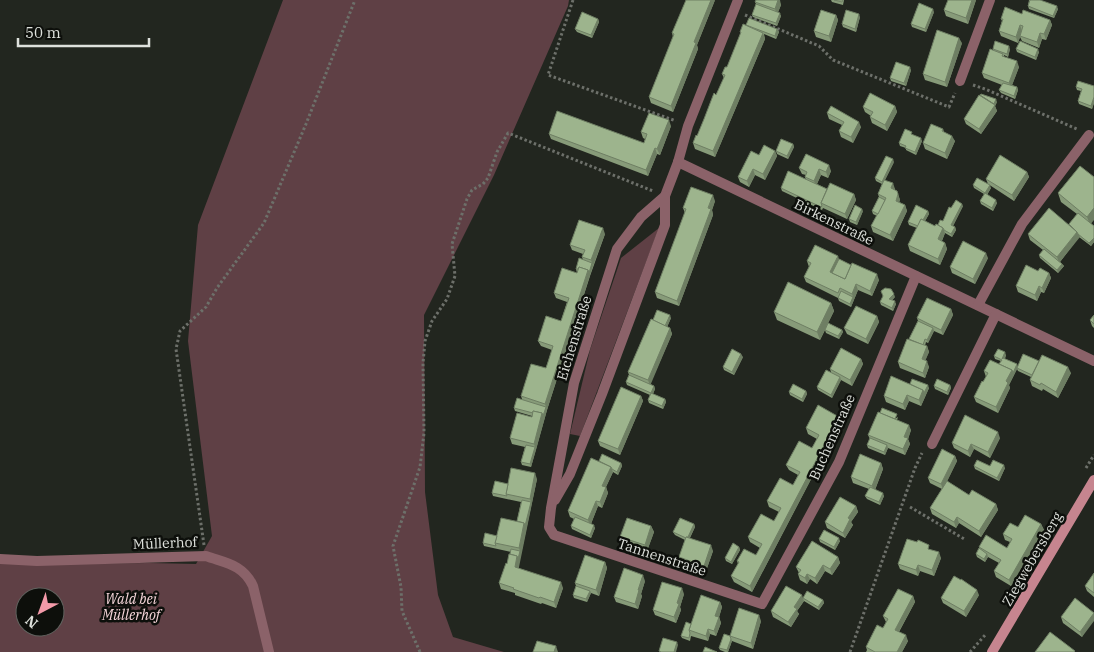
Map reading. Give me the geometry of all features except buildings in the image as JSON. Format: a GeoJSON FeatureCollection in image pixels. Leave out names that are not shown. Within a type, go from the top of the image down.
{"type":"FeatureCollection","features":[{"type":"Feature","properties":{"kind":"main road","name":"Ziegwebersberg"},"geometry":{"type":"LineString","coordinates":[[992,652],[1094,480]]}},
{"type":"Feature","properties":{"kind":"street","name":"Eichenstraße"},"geometry":{"type":"LineString","coordinates":[[551,508],[570,474],[665,225],[665,196],[678,162],[688,126],[738,0]]}},
{"type":"Feature","properties":{"kind":"street"},"geometry":{"type":"LineString","coordinates":[[960,80],[990,0]]}},
{"type":"Feature","properties":{"kind":"street"},"geometry":{"type":"LineString","coordinates":[[978,305],[1022,224],[1089,135]]}},
{"type":"Feature","properties":{"kind":"street","name":"Birkenstraße"},"geometry":{"type":"LineString","coordinates":[[678,162],[1094,361]]}},
{"type":"Feature","properties":{"kind":"street","name":"Eichenstraße"},"geometry":{"type":"LineString","coordinates":[[554,535],[548,527],[574,383],[616,248],[641,217],[665,196]]}},
{"type":"Feature","properties":{"kind":"street","name":"Buchenstraße"},"geometry":{"type":"LineString","coordinates":[[762,604],[839,462],[916,276]]}},
{"type":"Feature","properties":{"kind":"street"},"geometry":{"type":"LineString","coordinates":[[932,444],[996,314]]}},
{"type":"Feature","properties":{"kind":"street","name":"Tannenstraße"},"geometry":{"type":"LineString","coordinates":[[554,535],[762,604]]}},
{"type":"Feature","properties":{"kind":"street","name":"Müllerhof"},"geometry":{"type":"LineString","coordinates":[[0,559],[37,562],[206,556],[227,562],[246,574],[250,579],[268,652]]}},
{"type":"Feature","properties":{"kind":"path"},"geometry":{"type":"LineString","coordinates":[[206,556],[176,349],[180,331],[206,307],[216,288],[264,223],[356,0]]}},
{"type":"Feature","properties":{"kind":"path"},"geometry":{"type":"LineString","coordinates":[[573,0],[548,75],[688,126]]}},
{"type":"Feature","properties":{"kind":"path"},"geometry":{"type":"LineString","coordinates":[[734,10],[819,46],[833,60],[949,107],[960,80],[985,89],[1089,135]]}},
{"type":"Feature","properties":{"kind":"path"},"geometry":{"type":"LineString","coordinates":[[420,652],[402,611],[401,587],[393,546],[420,467],[424,433],[423,363],[425,341],[432,321],[447,299],[455,276],[452,244],[472,190],[483,184],[488,178],[497,152],[508,133],[665,196]]}},
{"type":"Feature","properties":{"kind":"path"},"geometry":{"type":"LineString","coordinates":[[850,652],[915,468],[925,446],[932,444]]}},
{"type":"Feature","properties":{"kind":"path"},"geometry":{"type":"LineString","coordinates":[[910,507],[966,540]]}},
{"type":"Feature","properties":{"kind":"green space","name":"Wald bei Müllerhof"},"geometry":{"type":"Polygon","coordinates":[[[283,0],[569,0],[494,175],[424,315],[425,492],[438,595],[453,637],[504,652],[0,652],[0,564],[196,564],[212,536],[188,341],[198,225],[283,0]]]}},
{"type":"Feature","properties":{"kind":"green space"},"geometry":{"type":"Polygon","coordinates":[[[659,228],[580,436],[570,434],[590,350],[621,258],[659,228]]]}}]}
